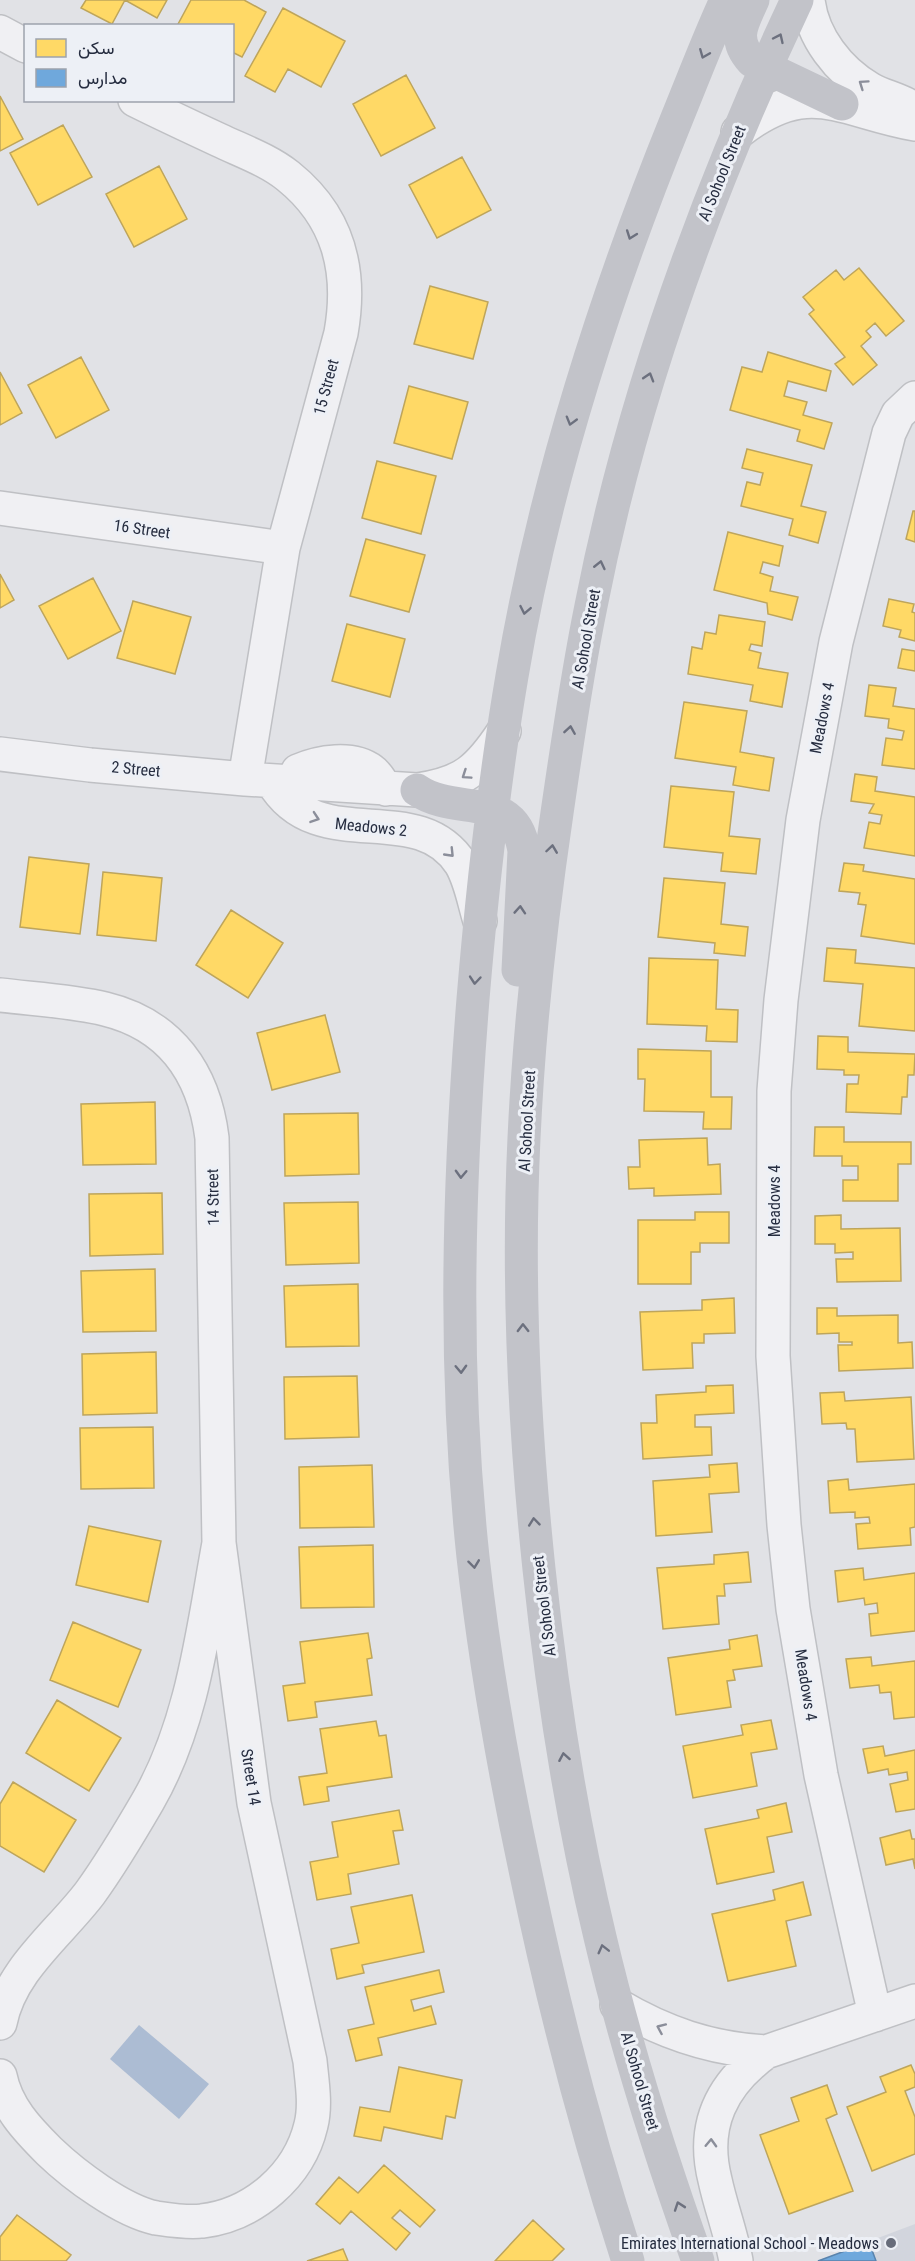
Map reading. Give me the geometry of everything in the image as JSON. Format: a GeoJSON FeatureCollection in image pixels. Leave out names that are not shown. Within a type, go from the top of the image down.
{"type":"FeatureCollection","features":[{"type":"Feature","properties":{"kind":"main road"},"geometry":{"type":"LineString","coordinates":[[628,2261],[576,2090],[542,1954],[505,1776],[487,1666],[473,1555],[462,1388],[459,1221],[464,1109],[480,921],[512,674],[534,565],[577,398],[603,316],[631,235],[726,0]]}},
{"type":"Feature","properties":{"kind":"main road"},"geometry":{"type":"LineString","coordinates":[[753,0],[740,28],[740,40],[744,52],[752,61],[842,104]]}},
{"type":"Feature","properties":{"kind":"main road","name":"Al Sohool Street"},"geometry":{"type":"LineString","coordinates":[[698,2261],[651,2123],[617,2005],[585,1873],[563,1751],[546,1629],[533,1506],[525,1383],[522,1260],[524,1137],[548,876],[591,606],[633,432],[659,346],[696,240],[738,132],[765,67],[797,0]]}},
{"type":"Feature","properties":{"kind":"main road"},"geometry":{"type":"LineString","coordinates":[[401,790],[441,802],[494,809],[506,815],[516,826],[522,838],[524,851],[517,1003],[524,1137]]}},
{"type":"Feature","properties":{"kind":"street"},"geometry":{"type":"LineString","coordinates":[[808,0],[818,33],[831,56],[850,75],[872,90],[904,103],[915,111]]}},
{"type":"Feature","properties":{"kind":"street"},"geometry":{"type":"LineString","coordinates":[[0,32],[24,45]]}},
{"type":"Feature","properties":{"kind":"street"},"geometry":{"type":"LineString","coordinates":[[738,132],[755,118],[776,108],[798,102],[820,100],[915,124]]}},
{"type":"Feature","properties":{"kind":"street","name":"15 Street"},"geometry":{"type":"LineString","coordinates":[[139,102],[266,162],[287,176],[306,193],[322,213],[334,235],[346,283],[341,333],[283,549],[267,781]]}},
{"type":"Feature","properties":{"kind":"street","name":"Meadows 4"},"geometry":{"type":"LineString","coordinates":[[875,2014],[821,1775],[806,1692],[787,1556],[773,1356],[774,1091],[786,956],[803,820],[836,642],[889,433],[898,414],[915,398]]}},
{"type":"Feature","properties":{"kind":"street","name":"16 Street"},"geometry":{"type":"LineString","coordinates":[[0,508],[283,549]]}},
{"type":"Feature","properties":{"kind":"street"},"geometry":{"type":"LineString","coordinates":[[267,781],[312,765],[329,762],[357,764],[373,771],[401,790],[439,787],[466,775],[489,754],[504,731]]}},
{"type":"Feature","properties":{"kind":"street","name":"2 Street"},"geometry":{"type":"LineString","coordinates":[[0,754],[90,765],[267,781]]}},
{"type":"Feature","properties":{"kind":"street","name":"Meadows 2"},"geometry":{"type":"LineString","coordinates":[[267,781],[288,803],[312,818],[347,825],[419,832],[431,838],[453,854],[467,877],[480,921]]}},
{"type":"Feature","properties":{"kind":"street"},"geometry":{"type":"LineString","coordinates":[[399,829],[401,790]]}},
{"type":"Feature","properties":{"kind":"street","name":"14 Street"},"geometry":{"type":"LineString","coordinates":[[0,995],[104,1008],[146,1025],[164,1038],[180,1055],[193,1073],[203,1094],[212,1138],[219,1543]]}},
{"type":"Feature","properties":{"kind":"street"},"geometry":{"type":"LineString","coordinates":[[0,2023],[11,1991],[24,1971],[66,1923],[107,1869],[150,1798],[165,1767],[188,1702],[219,1543]]}},
{"type":"Feature","properties":{"kind":"street","name":"Street 14"},"geometry":{"type":"LineString","coordinates":[[0,2076],[11,2108],[34,2136],[61,2162],[90,2185],[121,2204],[154,2217],[200,2222],[231,2215],[259,2200],[283,2179],[300,2154],[312,2124],[314,2093],[310,2061],[254,1803],[219,1543]]}},
{"type":"Feature","properties":{"kind":"street"},"geometry":{"type":"LineString","coordinates":[[736,2261],[732,2238],[714,2179],[710,2154],[711,2130],[718,2107],[730,2085],[746,2067],[766,2052],[915,2001]]}},
{"type":"Feature","properties":{"kind":"street"},"geometry":{"type":"LineString","coordinates":[[617,2005],[656,2026],[688,2039],[740,2050],[766,2052]]}},
{"type":"Feature","properties":{"kind":"shaded area","name":"Emirates International School - Meadows"},"geometry":{"type":"Polygon","coordinates":[[[915,2224],[915,2261],[817,2261],[915,2224]]]}},
{"type":"Feature","properties":{"kind":"water"},"geometry":{"type":"Polygon","coordinates":[[[139,2025],[209,2084],[179,2119],[110,2059],[139,2025]]]}},
{"type":"Feature","properties":{"kind":"building: سكن"},"geometry":{"type":"Polygon","coordinates":[[[86,0],[125,0],[112,24],[81,8],[86,0]]]}},
{"type":"Feature","properties":{"kind":"building: سكن"},"geometry":{"type":"Polygon","coordinates":[[[125,0],[167,0],[157,18],[125,0]]]}},
{"type":"Feature","properties":{"kind":"building: سكن"},"geometry":{"type":"Polygon","coordinates":[[[191,0],[244,0],[266,12],[242,57],[234,53],[234,24],[178,24],[191,0]]]}},
{"type":"Feature","properties":{"kind":"building: سكن"},"geometry":{"type":"Polygon","coordinates":[[[283,8],[345,41],[321,87],[288,69],[275,92],[245,76],[283,8]]]}},
{"type":"Feature","properties":{"kind":"building: سكن"},"geometry":{"type":"Polygon","coordinates":[[[406,75],[435,128],[381,156],[353,104],[406,75]]]}},
{"type":"Feature","properties":{"kind":"building: سكن"},"geometry":{"type":"Polygon","coordinates":[[[0,96],[23,139],[0,151],[0,96]]]}},
{"type":"Feature","properties":{"kind":"building: سكن"},"geometry":{"type":"Polygon","coordinates":[[[63,125],[92,177],[38,205],[10,153],[63,125]]]}},
{"type":"Feature","properties":{"kind":"building: سكن"},"geometry":{"type":"Polygon","coordinates":[[[462,157],[491,210],[437,238],[409,185],[462,157]]]}},
{"type":"Feature","properties":{"kind":"building: سكن"},"geometry":{"type":"Polygon","coordinates":[[[159,166],[187,219],[134,247],[106,194],[159,166]]]}},
{"type":"Feature","properties":{"kind":"building: سكن"},"geometry":{"type":"Polygon","coordinates":[[[859,268],[904,321],[886,336],[875,323],[866,331],[871,337],[861,346],[877,365],[853,385],[835,364],[845,357],[809,314],[814,310],[803,297],[836,270],[844,280],[859,268]]]}},
{"type":"Feature","properties":{"kind":"building: سكن"},"geometry":{"type":"Polygon","coordinates":[[[430,286],[488,302],[473,359],[414,344],[430,286]]]}},
{"type":"Feature","properties":{"kind":"building: سكن"},"geometry":{"type":"Polygon","coordinates":[[[768,352],[831,371],[826,391],[788,381],[784,396],[807,402],[803,415],[832,423],[824,449],[797,441],[800,430],[730,410],[742,367],[762,372],[768,352]]]}},
{"type":"Feature","properties":{"kind":"building: سكن"},"geometry":{"type":"Polygon","coordinates":[[[81,357],[109,410],[56,438],[28,385],[81,357]]]}},
{"type":"Feature","properties":{"kind":"building: سكن"},"geometry":{"type":"Polygon","coordinates":[[[0,372],[22,413],[0,425],[0,372]]]}},
{"type":"Feature","properties":{"kind":"building: سكن"},"geometry":{"type":"Polygon","coordinates":[[[409,386],[468,402],[452,459],[394,443],[409,386]]]}},
{"type":"Feature","properties":{"kind":"building: سكن"},"geometry":{"type":"Polygon","coordinates":[[[747,449],[812,465],[801,506],[826,512],[818,543],[789,535],[793,519],[741,506],[747,482],[760,485],[763,473],[742,468],[747,449]]]}},
{"type":"Feature","properties":{"kind":"building: سكن"},"geometry":{"type":"Polygon","coordinates":[[[377,461],[436,476],[421,534],[362,518],[377,461]]]}},
{"type":"Feature","properties":{"kind":"building: سكن"},"geometry":{"type":"Polygon","coordinates":[[[913,511],[915,511],[915,542],[906,539],[913,511]]]}},
{"type":"Feature","properties":{"kind":"building: سكن"},"geometry":{"type":"Polygon","coordinates":[[[728,532],[783,546],[779,566],[763,562],[760,573],[773,577],[770,591],[798,597],[792,620],[768,614],[767,603],[714,590],[728,532]]]}},
{"type":"Feature","properties":{"kind":"building: سكن"},"geometry":{"type":"Polygon","coordinates":[[[366,539],[425,555],[409,612],[350,596],[366,539]]]}},
{"type":"Feature","properties":{"kind":"building: سكن"},"geometry":{"type":"Polygon","coordinates":[[[0,574],[14,600],[0,608],[0,574]]]}},
{"type":"Feature","properties":{"kind":"building: سكن"},"geometry":{"type":"Polygon","coordinates":[[[93,578],[121,631],[68,659],[39,606],[93,578]]]}},
{"type":"Feature","properties":{"kind":"building: سكن"},"geometry":{"type":"Polygon","coordinates":[[[889,599],[914,604],[912,612],[915,613],[915,641],[899,637],[901,630],[883,626],[889,599]]]}},
{"type":"Feature","properties":{"kind":"building: سكن"},"geometry":{"type":"Polygon","coordinates":[[[133,601],[191,617],[175,674],[117,658],[133,601]]]}},
{"type":"Feature","properties":{"kind":"building: سكن"},"geometry":{"type":"Polygon","coordinates":[[[719,615],[765,622],[762,646],[751,644],[749,650],[761,653],[758,668],[788,673],[782,707],[750,701],[753,685],[688,674],[692,647],[702,649],[705,632],[716,634],[719,615]]]}},
{"type":"Feature","properties":{"kind":"building: سكن"},"geometry":{"type":"Polygon","coordinates":[[[347,624],[405,639],[390,697],[332,681],[347,624]]]}},
{"type":"Feature","properties":{"kind":"building: سكن"},"geometry":{"type":"Polygon","coordinates":[[[902,649],[915,651],[915,671],[898,668],[902,649]]]}},
{"type":"Feature","properties":{"kind":"building: سكن"},"geometry":{"type":"Polygon","coordinates":[[[869,685],[896,688],[893,706],[915,709],[915,769],[882,765],[886,738],[902,740],[904,731],[888,728],[889,719],[865,716],[869,685]]]}},
{"type":"Feature","properties":{"kind":"building: سكن"},"geometry":{"type":"Polygon","coordinates":[[[684,702],[747,711],[740,752],[774,758],[769,791],[733,785],[736,767],[675,758],[684,702]]]}},
{"type":"Feature","properties":{"kind":"building: سكن"},"geometry":{"type":"Polygon","coordinates":[[[855,774],[877,777],[875,791],[915,797],[915,856],[864,848],[869,822],[880,824],[882,815],[869,813],[874,804],[851,801],[855,774]]]}},
{"type":"Feature","properties":{"kind":"building: سكن"},"geometry":{"type":"Polygon","coordinates":[[[671,786],[734,792],[729,836],[760,839],[756,874],[721,871],[723,853],[664,847],[671,786]]]}},
{"type":"Feature","properties":{"kind":"building: سكن"},"geometry":{"type":"Polygon","coordinates":[[[29,857],[89,864],[80,934],[20,927],[29,857]]]}},
{"type":"Feature","properties":{"kind":"building: سكن"},"geometry":{"type":"Polygon","coordinates":[[[844,863],[864,865],[863,871],[915,879],[915,944],[861,936],[866,905],[858,904],[860,893],[839,891],[844,863]]]}},
{"type":"Feature","properties":{"kind":"building: سكن"},"geometry":{"type":"Polygon","coordinates":[[[103,872],[162,878],[156,941],[97,935],[103,872]]]}},
{"type":"Feature","properties":{"kind":"building: سكن"},"geometry":{"type":"Polygon","coordinates":[[[664,878],[725,883],[721,924],[748,927],[745,956],[714,953],[715,943],[658,937],[664,878]]]}},
{"type":"Feature","properties":{"kind":"building: سكن"},"geometry":{"type":"Polygon","coordinates":[[[231,910],[283,943],[248,998],[196,965],[231,910]]]}},
{"type":"Feature","properties":{"kind":"building: سكن"},"geometry":{"type":"Polygon","coordinates":[[[827,948],[856,950],[855,963],[915,968],[915,1031],[859,1026],[863,984],[824,981],[827,948]]]}},
{"type":"Feature","properties":{"kind":"building: سكن"},"geometry":{"type":"Polygon","coordinates":[[[649,958],[718,960],[716,1009],[738,1010],[737,1042],[706,1041],[707,1026],[647,1024],[649,958]]]}},
{"type":"Feature","properties":{"kind":"building: سكن"},"geometry":{"type":"Polygon","coordinates":[[[325,1015],[340,1072],[272,1090],[257,1033],[325,1015]]]}},
{"type":"Feature","properties":{"kind":"building: سكن"},"geometry":{"type":"Polygon","coordinates":[[[818,1036],[848,1037],[848,1052],[915,1054],[914,1075],[908,1075],[907,1097],[902,1097],[901,1114],[846,1112],[847,1084],[858,1084],[859,1075],[844,1075],[844,1070],[817,1069],[818,1036]]]}},
{"type":"Feature","properties":{"kind":"building: سكن"},"geometry":{"type":"Polygon","coordinates":[[[638,1049],[711,1051],[711,1097],[732,1097],[731,1129],[703,1129],[704,1112],[644,1111],[645,1079],[638,1079],[638,1049]]]}},
{"type":"Feature","properties":{"kind":"building: سكن"},"geometry":{"type":"Polygon","coordinates":[[[155,1102],[156,1164],[83,1165],[81,1104],[155,1102]]]}},
{"type":"Feature","properties":{"kind":"building: سكن"},"geometry":{"type":"Polygon","coordinates":[[[358,1113],[359,1174],[285,1176],[284,1114],[358,1113]]]}},
{"type":"Feature","properties":{"kind":"building: سكن"},"geometry":{"type":"Polygon","coordinates":[[[815,1127],[844,1127],[844,1142],[911,1142],[911,1164],[898,1164],[898,1201],[843,1201],[843,1180],[858,1180],[858,1166],[842,1166],[842,1156],[814,1156],[815,1127]]]}},
{"type":"Feature","properties":{"kind":"building: سكن"},"geometry":{"type":"Polygon","coordinates":[[[707,1138],[708,1165],[720,1164],[721,1194],[654,1196],[654,1188],[629,1189],[628,1167],[640,1167],[639,1140],[707,1138]]]}},
{"type":"Feature","properties":{"kind":"building: سكن"},"geometry":{"type":"Polygon","coordinates":[[[162,1193],[163,1254],[90,1256],[89,1194],[162,1193]]]}},
{"type":"Feature","properties":{"kind":"building: سكن"},"geometry":{"type":"Polygon","coordinates":[[[358,1202],[359,1263],[286,1265],[284,1203],[358,1202]]]}},
{"type":"Feature","properties":{"kind":"building: سكن"},"geometry":{"type":"Polygon","coordinates":[[[695,1212],[729,1212],[729,1243],[700,1243],[700,1252],[691,1252],[691,1284],[638,1284],[638,1220],[695,1220],[695,1212]]]}},
{"type":"Feature","properties":{"kind":"building: سكن"},"geometry":{"type":"Polygon","coordinates":[[[841,1215],[841,1229],[900,1228],[901,1281],[837,1282],[836,1259],[853,1259],[853,1252],[835,1253],[835,1244],[815,1244],[815,1216],[841,1215]]]}},
{"type":"Feature","properties":{"kind":"building: سكن"},"geometry":{"type":"Polygon","coordinates":[[[155,1269],[156,1331],[83,1332],[81,1271],[155,1269]]]}},
{"type":"Feature","properties":{"kind":"building: سكن"},"geometry":{"type":"Polygon","coordinates":[[[358,1284],[359,1346],[286,1347],[284,1286],[358,1284]]]}},
{"type":"Feature","properties":{"kind":"building: سكن"},"geometry":{"type":"Polygon","coordinates":[[[734,1298],[735,1333],[704,1334],[704,1343],[692,1343],[693,1368],[643,1370],[640,1312],[702,1310],[702,1300],[734,1298]]]}},
{"type":"Feature","properties":{"kind":"building: سكن"},"geometry":{"type":"Polygon","coordinates":[[[817,1308],[837,1308],[837,1316],[898,1315],[898,1343],[912,1342],[913,1368],[839,1371],[838,1345],[852,1345],[852,1342],[839,1342],[839,1333],[817,1334],[817,1308]]]}},
{"type":"Feature","properties":{"kind":"building: سكن"},"geometry":{"type":"Polygon","coordinates":[[[156,1352],[157,1413],[83,1415],[82,1354],[156,1352]]]}},
{"type":"Feature","properties":{"kind":"building: سكن"},"geometry":{"type":"Polygon","coordinates":[[[357,1376],[359,1437],[285,1439],[284,1377],[357,1376]]]}},
{"type":"Feature","properties":{"kind":"building: سكن"},"geometry":{"type":"Polygon","coordinates":[[[733,1385],[734,1413],[695,1415],[695,1427],[711,1427],[712,1455],[643,1459],[641,1423],[657,1423],[656,1395],[706,1392],[706,1386],[733,1385]]]}},
{"type":"Feature","properties":{"kind":"building: سكن"},"geometry":{"type":"Polygon","coordinates":[[[844,1392],[845,1401],[911,1397],[914,1459],[857,1462],[855,1429],[847,1429],[846,1423],[822,1424],[820,1393],[844,1392]]]}},
{"type":"Feature","properties":{"kind":"building: سكن"},"geometry":{"type":"Polygon","coordinates":[[[153,1427],[154,1488],[81,1489],[80,1428],[153,1427]]]}},
{"type":"Feature","properties":{"kind":"building: سكن"},"geometry":{"type":"Polygon","coordinates":[[[737,1463],[739,1492],[709,1494],[712,1532],[656,1536],[653,1481],[710,1477],[709,1465],[737,1463]]]}},
{"type":"Feature","properties":{"kind":"building: سكن"},"geometry":{"type":"Polygon","coordinates":[[[372,1465],[374,1527],[300,1528],[299,1467],[372,1465]]]}},
{"type":"Feature","properties":{"kind":"building: سكن"},"geometry":{"type":"Polygon","coordinates":[[[848,1479],[849,1490],[915,1484],[915,1527],[910,1528],[911,1545],[858,1549],[856,1524],[870,1523],[869,1517],[855,1518],[855,1512],[830,1513],[828,1481],[848,1479]]]}},
{"type":"Feature","properties":{"kind":"building: سكن"},"geometry":{"type":"Polygon","coordinates":[[[89,1526],[161,1541],[148,1602],[76,1585],[89,1526]]]}},
{"type":"Feature","properties":{"kind":"building: سكن"},"geometry":{"type":"Polygon","coordinates":[[[373,1545],[374,1607],[301,1608],[299,1547],[373,1545]]]}},
{"type":"Feature","properties":{"kind":"building: سكن"},"geometry":{"type":"Polygon","coordinates":[[[748,1552],[751,1582],[724,1584],[725,1596],[717,1596],[719,1624],[663,1629],[657,1568],[714,1564],[714,1555],[748,1552]]]}},
{"type":"Feature","properties":{"kind":"building: سكن"},"geometry":{"type":"Polygon","coordinates":[[[863,1568],[864,1580],[915,1573],[915,1631],[871,1636],[869,1614],[878,1613],[877,1603],[865,1605],[864,1598],[838,1602],[835,1571],[863,1568]]]}},
{"type":"Feature","properties":{"kind":"building: سكن"},"geometry":{"type":"Polygon","coordinates":[[[73,1622],[141,1650],[118,1707],[50,1680],[73,1622]]]}},
{"type":"Feature","properties":{"kind":"building: سكن"},"geometry":{"type":"Polygon","coordinates":[[[368,1633],[372,1658],[367,1659],[372,1695],[315,1702],[317,1717],[288,1721],[283,1686],[305,1683],[300,1642],[368,1633]]]}},
{"type":"Feature","properties":{"kind":"building: سكن"},"geometry":{"type":"Polygon","coordinates":[[[757,1635],[762,1666],[733,1670],[735,1680],[727,1681],[731,1707],[676,1715],[668,1658],[730,1649],[729,1640],[757,1635]]]}},
{"type":"Feature","properties":{"kind":"building: سكن"},"geometry":{"type":"Polygon","coordinates":[[[871,1657],[872,1666],[915,1661],[915,1717],[894,1719],[891,1692],[880,1693],[879,1685],[850,1688],[846,1659],[871,1657]]]}},
{"type":"Feature","properties":{"kind":"building: سكن"},"geometry":{"type":"Polygon","coordinates":[[[57,1700],[121,1738],[89,1791],[26,1753],[57,1700]]]}},
{"type":"Feature","properties":{"kind":"building: سكن"},"geometry":{"type":"Polygon","coordinates":[[[771,1720],[777,1749],[751,1753],[757,1786],[693,1798],[683,1746],[743,1735],[741,1725],[771,1720]]]}},
{"type":"Feature","properties":{"kind":"building: سكن"},"geometry":{"type":"Polygon","coordinates":[[[376,1721],[379,1736],[386,1735],[392,1777],[327,1787],[329,1801],[304,1805],[299,1777],[327,1773],[320,1729],[376,1721]]]}},
{"type":"Feature","properties":{"kind":"building: سكن"},"geometry":{"type":"Polygon","coordinates":[[[883,1746],[885,1756],[915,1750],[915,1809],[896,1812],[890,1784],[908,1780],[907,1772],[889,1775],[888,1769],[868,1773],[863,1749],[883,1746]]]}},
{"type":"Feature","properties":{"kind":"building: سكن"},"geometry":{"type":"Polygon","coordinates":[[[13,1782],[76,1820],[44,1872],[0,1846],[0,1804],[13,1782]]]}},
{"type":"Feature","properties":{"kind":"building: سكن"},"geometry":{"type":"Polygon","coordinates":[[[786,1803],[792,1832],[767,1837],[774,1872],[717,1884],[705,1829],[759,1818],[757,1810],[786,1803]]]}},
{"type":"Feature","properties":{"kind":"building: سكن"},"geometry":{"type":"Polygon","coordinates":[[[399,1810],[403,1830],[393,1831],[399,1864],[348,1874],[351,1894],[317,1900],[310,1862],[338,1857],[332,1822],[399,1810]]]}},
{"type":"Feature","properties":{"kind":"building: سكن"},"geometry":{"type":"Polygon","coordinates":[[[910,1830],[912,1839],[915,1839],[915,1869],[913,1859],[886,1865],[880,1838],[910,1830]]]}},
{"type":"Feature","properties":{"kind":"building: سكن"},"geometry":{"type":"Polygon","coordinates":[[[803,1882],[811,1915],[786,1921],[796,1966],[728,1981],[712,1914],[775,1900],[773,1890],[803,1882]]]}},
{"type":"Feature","properties":{"kind":"building: سكن"},"geometry":{"type":"Polygon","coordinates":[[[412,1895],[424,1952],[362,1965],[364,1973],[337,1979],[331,1949],[359,1943],[351,1907],[412,1895]]]}},
{"type":"Feature","properties":{"kind":"building: سكن"},"geometry":{"type":"Polygon","coordinates":[[[439,1970],[444,1992],[411,2000],[414,2011],[431,2006],[436,2024],[378,2038],[382,2055],[356,2061],[348,2030],[374,2024],[365,1987],[439,1970]]]}},
{"type":"Feature","properties":{"kind":"building: سكن"},"geometry":{"type":"Polygon","coordinates":[[[911,2065],[915,2074],[915,2087],[905,2091],[915,2117],[915,2154],[872,2171],[847,2107],[886,2092],[880,2077],[911,2065]]]}},
{"type":"Feature","properties":{"kind":"building: سكن"},"geometry":{"type":"Polygon","coordinates":[[[399,2067],[462,2080],[455,2118],[446,2116],[442,2139],[384,2127],[381,2141],[354,2136],[360,2107],[390,2112],[399,2067]]]}},
{"type":"Feature","properties":{"kind":"building: سكن"},"geometry":{"type":"Polygon","coordinates":[[[827,2085],[837,2114],[826,2119],[853,2191],[789,2214],[760,2135],[799,2121],[791,2098],[827,2085]]]}},
{"type":"Feature","properties":{"kind":"building: سكن"},"geometry":{"type":"Polygon","coordinates":[[[384,2165],[435,2210],[420,2227],[400,2210],[392,2218],[410,2233],[396,2250],[351,2211],[340,2224],[316,2204],[339,2177],[358,2193],[384,2165]]]}},
{"type":"Feature","properties":{"kind":"building: سكن"},"geometry":{"type":"Polygon","coordinates":[[[17,2215],[71,2255],[66,2261],[0,2261],[0,2237],[17,2215]]]}},
{"type":"Feature","properties":{"kind":"building: سكن"},"geometry":{"type":"Polygon","coordinates":[[[533,2220],[564,2249],[552,2261],[495,2261],[533,2220]]]}},
{"type":"Feature","properties":{"kind":"building: سكن"},"geometry":{"type":"Polygon","coordinates":[[[343,2249],[348,2261],[307,2261],[343,2249]]]}},
{"type":"Feature","properties":{"kind":"building: مدارس"},"geometry":{"type":"Polygon","coordinates":[[[869,2242],[876,2261],[818,2261],[869,2242]]]}},
{"type":"Feature","properties":{"kind":"place","name":"Emirates International School - Meadows"},"geometry":{"type":"Point","coordinates":[891,2243]}}]}
